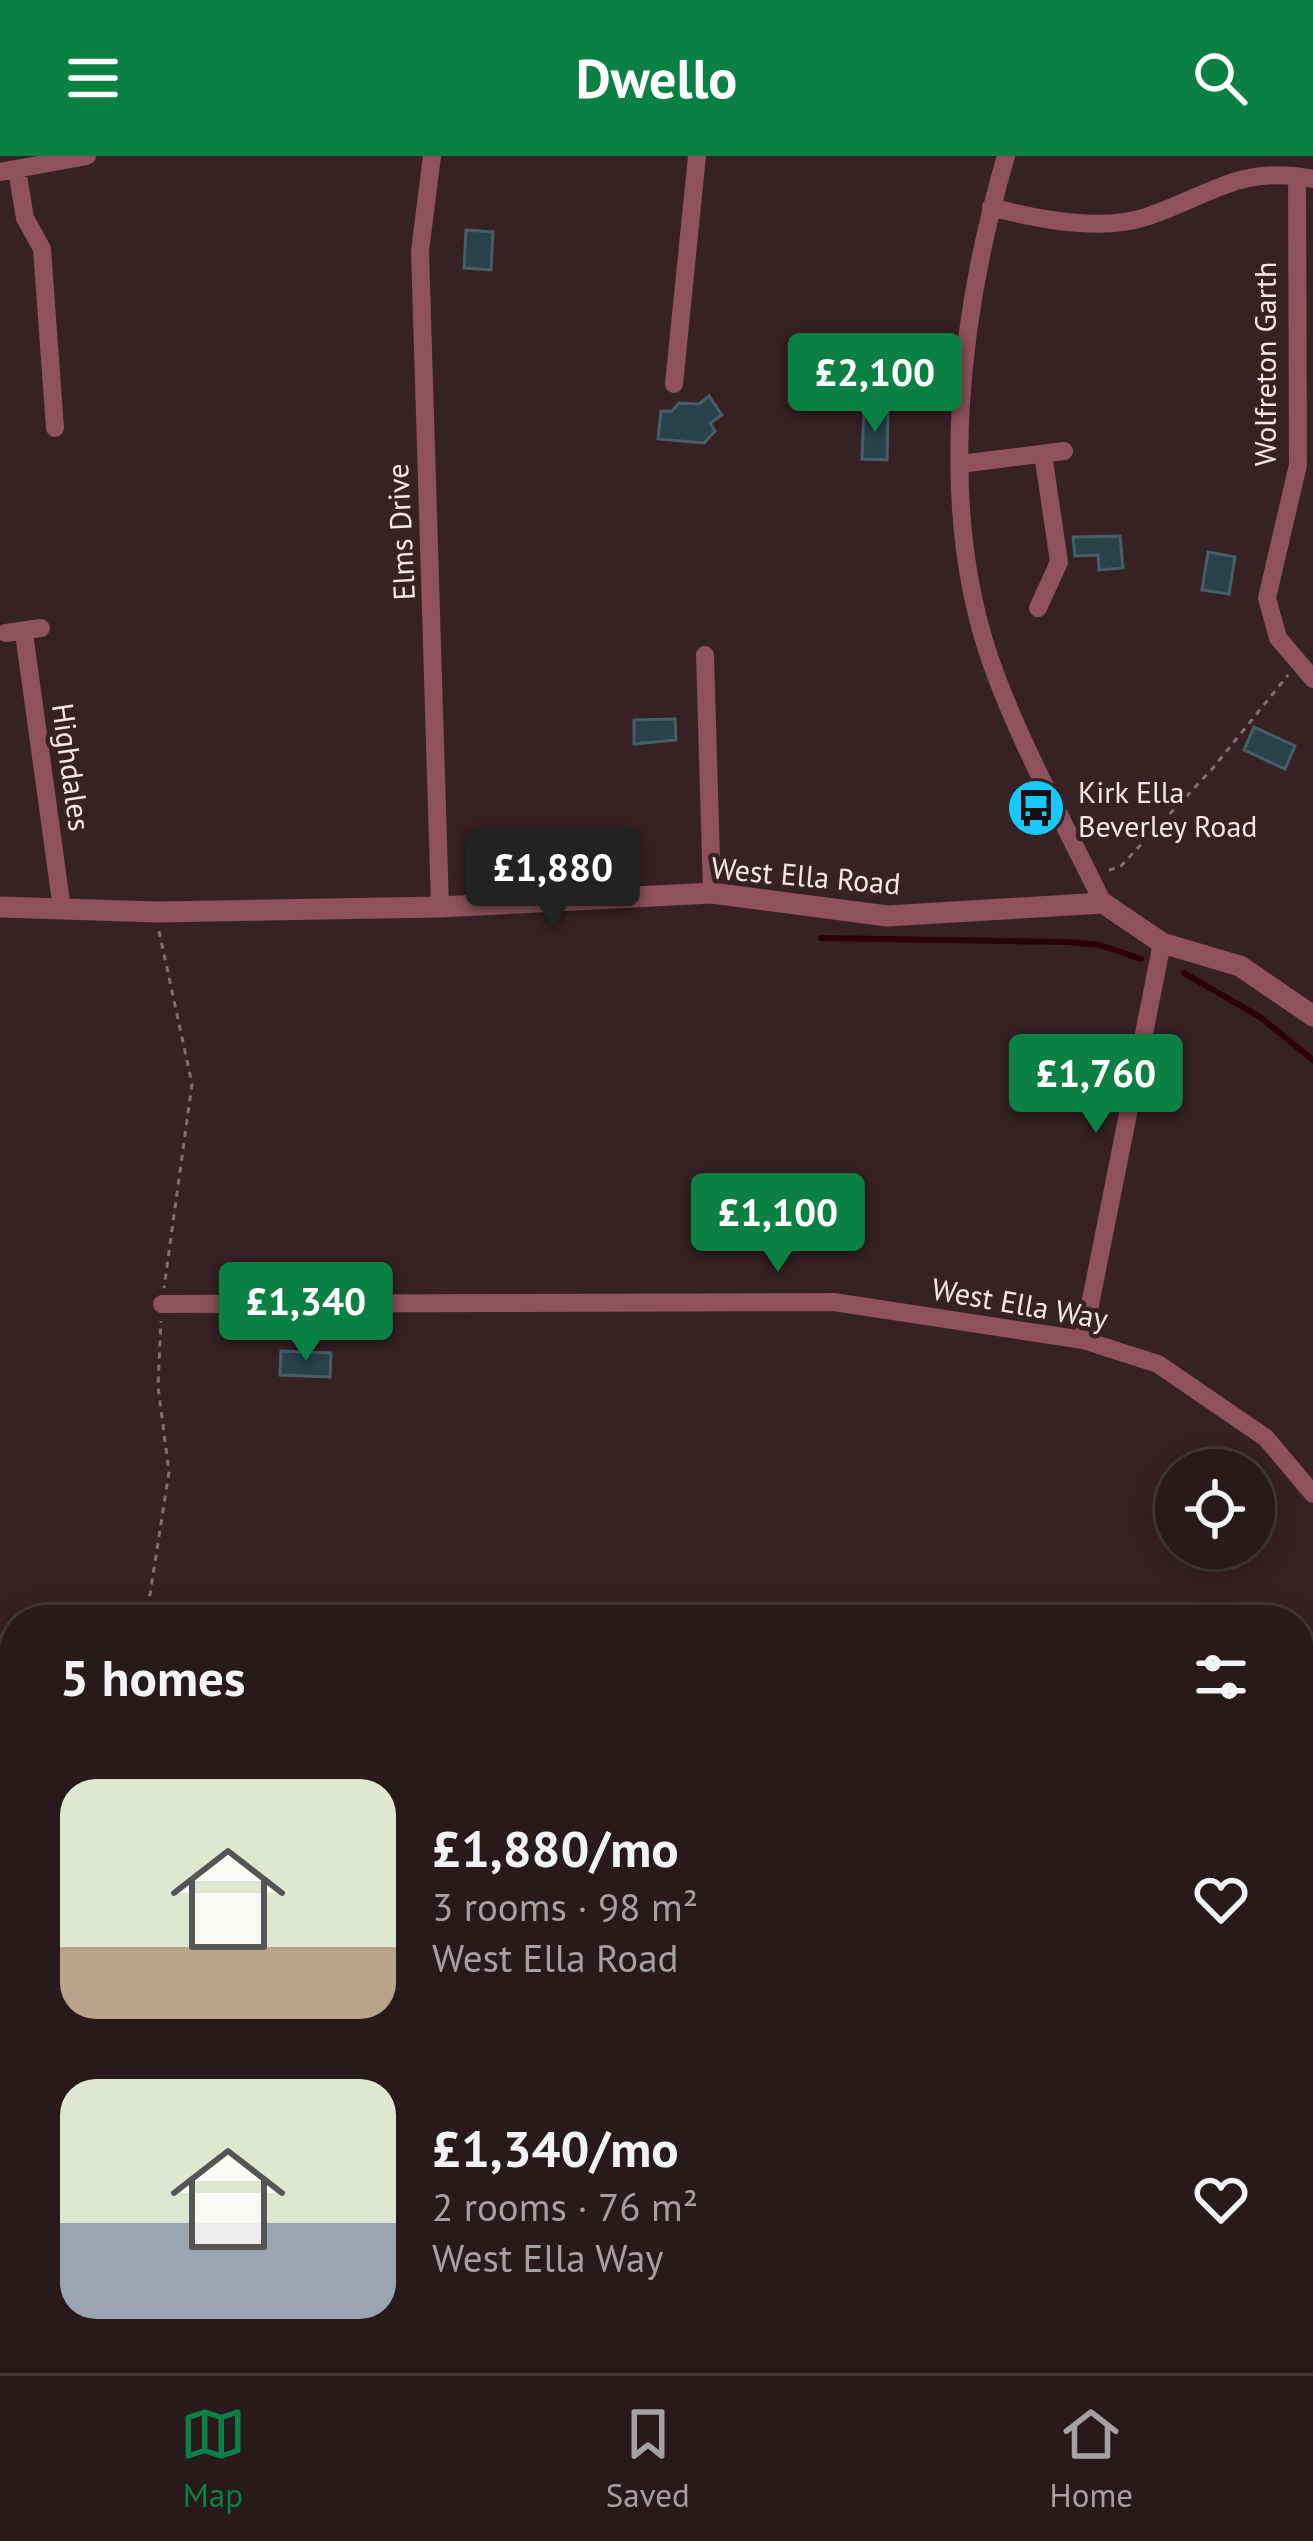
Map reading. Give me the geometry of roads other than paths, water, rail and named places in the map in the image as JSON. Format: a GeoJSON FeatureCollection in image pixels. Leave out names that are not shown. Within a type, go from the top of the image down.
{"type":"FeatureCollection","features":[{"type":"Feature","properties":{"kind":"street"},"geometry":{"type":"LineString","coordinates":[[55,428],[42,249],[9,171],[87,156]]}},
{"type":"Feature","properties":{"kind":"street","name":"Elms Drive"},"geometry":{"type":"LineString","coordinates":[[432,156],[420,251],[440,907]]}},
{"type":"Feature","properties":{"kind":"street"},"geometry":{"type":"LineString","coordinates":[[674,384],[697,156]]}},
{"type":"Feature","properties":{"kind":"street"},"geometry":{"type":"LineString","coordinates":[[1006,156],[991,207],[970,322],[960,464],[966,556],[991,661],[1102,903],[1162,943],[1240,966],[1313,1016]]}},
{"type":"Feature","properties":{"kind":"street","name":"Wolfreton Garth"},"geometry":{"type":"LineString","coordinates":[[991,207],[1109,223],[1145,218],[1246,176],[1305,178],[1298,465],[1267,598],[1278,638],[1313,680]]}},
{"type":"Feature","properties":{"kind":"street"},"geometry":{"type":"LineString","coordinates":[[960,464],[1064,451]]}},
{"type":"Feature","properties":{"kind":"street"},"geometry":{"type":"LineString","coordinates":[[1039,596],[1059,562],[1043,454]]}},
{"type":"Feature","properties":{"kind":"street","name":"Highdales"},"geometry":{"type":"LineString","coordinates":[[24,631],[62,909]]}},
{"type":"Feature","properties":{"kind":"street"},"geometry":{"type":"LineString","coordinates":[[705,655],[712,893]]}},
{"type":"Feature","properties":{"kind":"street","name":"West Ella Road"},"geometry":{"type":"LineString","coordinates":[[0,907],[157,912],[440,907],[712,893],[887,916],[1102,903]]}},
{"type":"Feature","properties":{"kind":"street"},"geometry":{"type":"LineString","coordinates":[[1083,1340],[1162,943]]}},
{"type":"Feature","properties":{"kind":"street","name":"West Ella Way"},"geometry":{"type":"LineString","coordinates":[[162,1304],[834,1302],[1083,1340],[1158,1364],[1266,1438],[1313,1494]]}},
{"type":"Feature","properties":{"kind":"waterway"},"geometry":{"type":"LineString","coordinates":[[821,938],[1069,942],[1100,945],[1141,959]]}},
{"type":"Feature","properties":{"kind":"waterway"},"geometry":{"type":"LineString","coordinates":[[1184,973],[1260,1017],[1313,1060]]}},
{"type":"Feature","properties":{"kind":"place","name":"Kirk Ella Beverley Road"},"geometry":{"type":"Point","coordinates":[1036,808]}}]}
